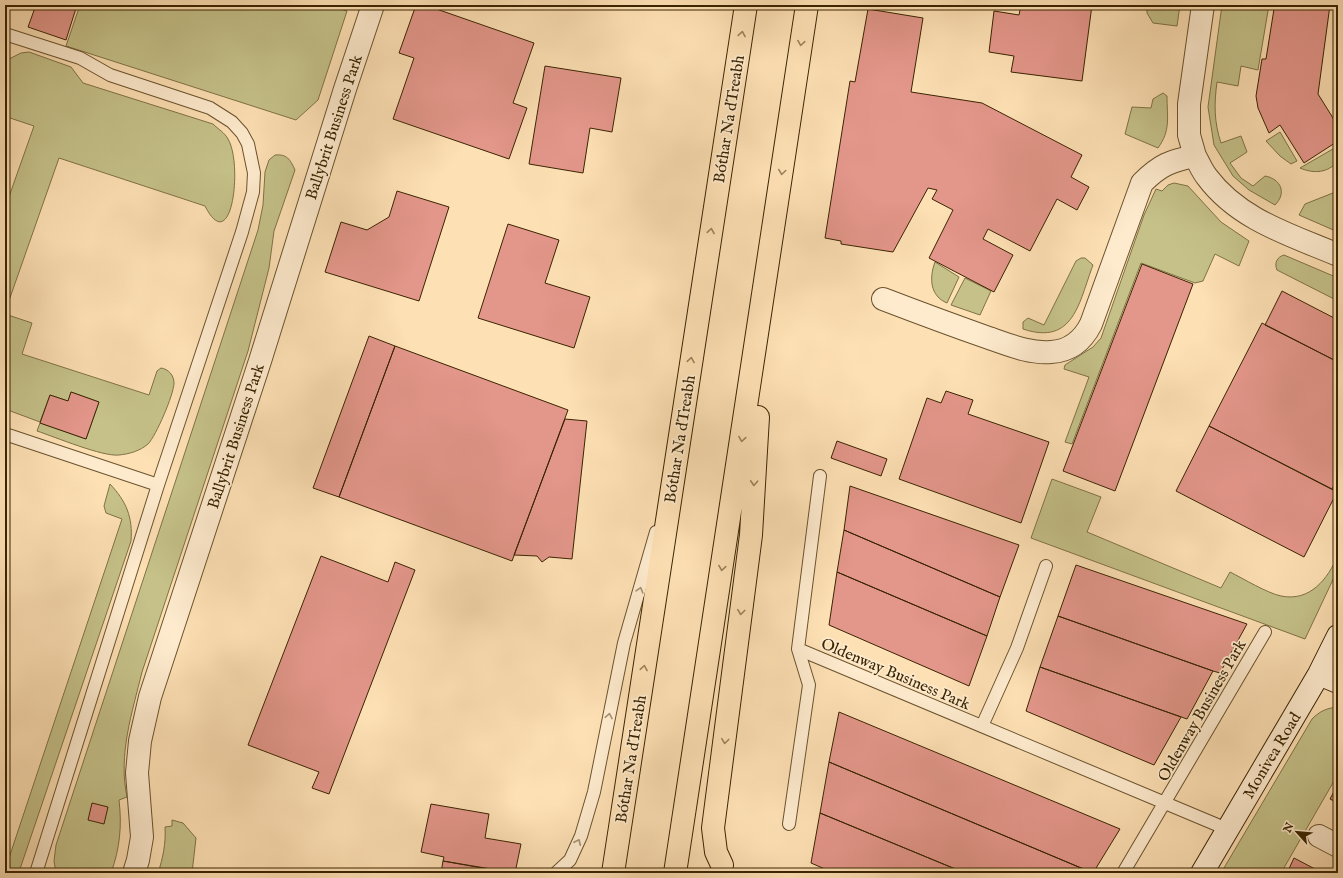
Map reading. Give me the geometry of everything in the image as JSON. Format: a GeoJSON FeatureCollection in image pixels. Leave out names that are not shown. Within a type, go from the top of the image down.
{"type":"FeatureCollection","features":[{"type":"Feature","properties":{"kind":"highway","name":"Bóthar Na dTreabh"},"geometry":{"type":"LineString","coordinates":[[613,873],[746,5]]}},
{"type":"Feature","properties":{"kind":"highway"},"geometry":{"type":"LineString","coordinates":[[675,873],[808,5]]}},
{"type":"Feature","properties":{"kind":"highway"},"geometry":{"type":"LineString","coordinates":[[728,869],[716,852],[713,828],[751,535],[765,290]]}},
{"type":"Feature","properties":{"kind":"street","name":"Ballybrit Business Park"},"geometry":{"type":"LineString","coordinates":[[134,873],[142,837],[137,773],[140,741],[150,697],[260,361],[342,96],[373,5]]}},
{"type":"Feature","properties":{"kind":"street"},"geometry":{"type":"LineString","coordinates":[[1203,5],[1189,104],[1189,134],[1195,156],[1207,177],[1227,199],[1251,217],[1338,255]]}},
{"type":"Feature","properties":{"kind":"street"},"geometry":{"type":"LineString","coordinates":[[883,299],[957,327],[1032,352],[1052,352],[1068,348],[1078,343],[1086,335],[1091,324],[1142,183],[1156,169],[1171,161],[1195,156]]}},
{"type":"Feature","properties":{"kind":"street","name":"Monivea Road"},"geometry":{"type":"LineString","coordinates":[[1202,873],[1227,829],[1329,678],[1338,636]]}},
{"type":"Feature","properties":{"kind":"street"},"geometry":{"type":"LineString","coordinates":[[1319,836],[1338,846]]}},
{"type":"Feature","properties":{"kind":"lane"},"geometry":{"type":"LineString","coordinates":[[5,34],[80,58],[110,75],[210,108],[224,115],[242,133],[248,144],[254,173],[253,192],[242,232],[158,485],[36,873]]}},
{"type":"Feature","properties":{"kind":"lane"},"geometry":{"type":"LineString","coordinates":[[5,434],[158,485]]}},
{"type":"Feature","properties":{"kind":"lane"},"geometry":{"type":"LineString","coordinates":[[556,873],[570,860],[581,836],[594,792],[624,642],[673,476]]}},
{"type":"Feature","properties":{"kind":"lane","name":"Oldenway Business Park"},"geometry":{"type":"LineString","coordinates":[[789,824],[809,685],[798,649],[820,476]]}},
{"type":"Feature","properties":{"kind":"lane","name":"Oldenway Business Park"},"geometry":{"type":"LineString","coordinates":[[982,726],[1017,648],[1046,566]]}},
{"type":"Feature","properties":{"kind":"lane","name":"Oldenway Business Park"},"geometry":{"type":"LineString","coordinates":[[1124,873],[1265,632]]}},
{"type":"Feature","properties":{"kind":"lane","name":"Oldenway Business Park"},"geometry":{"type":"LineString","coordinates":[[798,649],[1164,804],[1227,829]]}},
{"type":"Feature","properties":{"kind":"shaded area"},"geometry":{"type":"Polygon","coordinates":[[[80,5],[328,5],[347,11],[318,100],[296,120],[66,46],[80,5]]]}},
{"type":"Feature","properties":{"kind":"shaded area"},"geometry":{"type":"Polygon","coordinates":[[[1147,5],[1163,7],[1164,5],[1180,5],[1177,26],[1153,23],[1147,13],[1147,5]]]}},
{"type":"Feature","properties":{"kind":"shaded area"},"geometry":{"type":"Polygon","coordinates":[[[1222,5],[1269,5],[1258,70],[1241,66],[1238,86],[1217,82],[1215,113],[1221,143],[1241,136],[1247,152],[1230,163],[1241,178],[1253,186],[1265,176],[1275,180],[1280,187],[1281,196],[1275,205],[1249,190],[1233,176],[1214,145],[1208,107],[1222,5]]]}},
{"type":"Feature","properties":{"kind":"shaded area"},"geometry":{"type":"Polygon","coordinates":[[[29,52],[71,67],[83,83],[213,124],[228,139],[235,167],[234,185],[232,202],[228,215],[222,221],[214,219],[205,206],[59,158],[5,312],[5,208],[34,126],[10,118],[5,114],[5,61],[21,53],[29,52]]]}},
{"type":"Feature","properties":{"kind":"shaded area"},"geometry":{"type":"Polygon","coordinates":[[[1163,93],[1167,96],[1167,129],[1158,148],[1125,134],[1132,107],[1151,108],[1153,99],[1163,93]]]}},
{"type":"Feature","properties":{"kind":"shaded area"},"geometry":{"type":"Polygon","coordinates":[[[1280,132],[1297,161],[1291,164],[1280,156],[1266,141],[1280,132]]]}},
{"type":"Feature","properties":{"kind":"shaded area"},"geometry":{"type":"Polygon","coordinates":[[[1338,146],[1338,161],[1330,168],[1316,172],[1300,168],[1338,146]]]}},
{"type":"Feature","properties":{"kind":"shaded area"},"geometry":{"type":"Polygon","coordinates":[[[275,155],[282,155],[288,158],[295,170],[274,231],[269,268],[248,351],[142,672],[130,718],[124,766],[127,797],[119,800],[120,837],[114,864],[111,873],[56,873],[54,861],[56,845],[258,230],[263,205],[265,172],[269,160],[275,155]]]}},
{"type":"Feature","properties":{"kind":"shaded area"},"geometry":{"type":"Polygon","coordinates":[[[1174,183],[1188,186],[1221,222],[1249,241],[1239,266],[1215,254],[1203,281],[1195,283],[1141,263],[1072,444],[1065,442],[1089,377],[1064,369],[1065,365],[1093,347],[1101,338],[1144,215],[1156,189],[1162,191],[1168,185],[1174,183]]]}},
{"type":"Feature","properties":{"kind":"shaded area"},"geometry":{"type":"Polygon","coordinates":[[[1338,191],[1338,232],[1299,215],[1305,204],[1338,191]]]}},
{"type":"Feature","properties":{"kind":"shaded area"},"geometry":{"type":"Polygon","coordinates":[[[1284,255],[1338,278],[1338,301],[1277,270],[1277,261],[1284,255]]]}},
{"type":"Feature","properties":{"kind":"shaded area"},"geometry":{"type":"Polygon","coordinates":[[[1081,258],[1085,258],[1093,265],[1078,306],[1072,317],[1064,326],[1053,331],[1040,333],[1023,329],[1023,322],[1028,318],[1044,325],[1076,261],[1081,258]]]}},
{"type":"Feature","properties":{"kind":"shaded area"},"geometry":{"type":"Polygon","coordinates":[[[935,262],[959,277],[947,303],[937,296],[932,286],[932,274],[935,262]]]}},
{"type":"Feature","properties":{"kind":"shaded area"},"geometry":{"type":"Polygon","coordinates":[[[965,278],[991,291],[980,315],[951,305],[965,278]]]}},
{"type":"Feature","properties":{"kind":"shaded area"},"geometry":{"type":"Polygon","coordinates":[[[5,314],[32,323],[22,354],[149,395],[157,371],[161,368],[168,371],[174,380],[173,388],[160,424],[148,444],[142,449],[130,453],[112,455],[91,450],[37,431],[40,423],[86,439],[99,402],[71,392],[68,401],[50,395],[40,422],[5,409],[5,314]]]}},
{"type":"Feature","properties":{"kind":"shaded area"},"geometry":{"type":"Polygon","coordinates":[[[1052,479],[1101,497],[1087,532],[1221,588],[1230,572],[1262,589],[1275,594],[1291,597],[1301,596],[1317,587],[1329,572],[1338,555],[1338,569],[1305,639],[1031,538],[1052,479]]]}},
{"type":"Feature","properties":{"kind":"shaded area"},"geometry":{"type":"Polygon","coordinates":[[[110,484],[116,490],[127,510],[131,524],[131,541],[21,866],[18,872],[11,873],[7,868],[8,861],[122,519],[106,513],[104,506],[110,484]]]}},
{"type":"Feature","properties":{"kind":"shaded area"},"geometry":{"type":"Polygon","coordinates":[[[1338,707],[1338,774],[1281,873],[1221,873],[1312,719],[1324,710],[1338,707]]]}},
{"type":"Feature","properties":{"kind":"shaded area"},"geometry":{"type":"Polygon","coordinates":[[[172,820],[183,823],[196,838],[192,873],[158,873],[164,850],[165,827],[172,826],[172,820]]]}},
{"type":"Feature","properties":{"kind":"building"},"geometry":{"type":"Polygon","coordinates":[[[36,5],[77,5],[66,40],[28,27],[36,5]]]}},
{"type":"Feature","properties":{"kind":"building"},"geometry":{"type":"Polygon","coordinates":[[[416,5],[425,5],[534,43],[513,103],[527,108],[509,159],[393,119],[414,58],[399,53],[416,5]]]}},
{"type":"Feature","properties":{"kind":"building"},"geometry":{"type":"Polygon","coordinates":[[[1021,5],[1092,5],[1082,81],[1011,72],[1014,56],[989,52],[994,11],[1019,15],[1021,5]]]}},
{"type":"Feature","properties":{"kind":"building"},"geometry":{"type":"Polygon","coordinates":[[[1272,5],[1330,5],[1318,94],[1338,126],[1338,141],[1304,163],[1280,125],[1269,133],[1258,108],[1256,96],[1262,59],[1266,59],[1274,9],[1272,8],[1272,5]]]}},
{"type":"Feature","properties":{"kind":"building"},"geometry":{"type":"Polygon","coordinates":[[[868,9],[923,18],[911,92],[982,103],[1082,155],[1071,177],[1089,187],[1077,210],[1057,199],[1030,251],[988,229],[983,239],[1013,255],[994,292],[929,258],[953,210],[932,199],[937,190],[928,188],[893,252],[841,244],[841,241],[825,238],[850,81],[855,82],[868,9]]]}},
{"type":"Feature","properties":{"kind":"building"},"geometry":{"type":"Polygon","coordinates":[[[545,66],[621,78],[612,132],[590,128],[583,173],[529,164],[545,66]]]}},
{"type":"Feature","properties":{"kind":"building"},"geometry":{"type":"Polygon","coordinates":[[[397,191],[449,207],[419,301],[325,272],[341,222],[367,230],[389,217],[397,191]]]}},
{"type":"Feature","properties":{"kind":"building"},"geometry":{"type":"Polygon","coordinates":[[[508,224],[559,240],[545,283],[590,297],[574,348],[478,318],[508,224]]]}},
{"type":"Feature","properties":{"kind":"building"},"geometry":{"type":"Polygon","coordinates":[[[1142,264],[1193,284],[1115,491],[1063,471],[1142,264]]]}},
{"type":"Feature","properties":{"kind":"building"},"geometry":{"type":"Polygon","coordinates":[[[1282,291],[1338,320],[1338,362],[1265,325],[1282,291]]]}},
{"type":"Feature","properties":{"kind":"building"},"geometry":{"type":"Polygon","coordinates":[[[1262,323],[1338,362],[1338,478],[1332,489],[1209,426],[1262,323]]]}},
{"type":"Feature","properties":{"kind":"building"},"geometry":{"type":"Polygon","coordinates":[[[369,336],[395,346],[339,497],[313,488],[369,336]]]}},
{"type":"Feature","properties":{"kind":"building"},"geometry":{"type":"Polygon","coordinates":[[[395,346],[568,410],[512,561],[339,497],[395,346]]]}},
{"type":"Feature","properties":{"kind":"building"},"geometry":{"type":"Polygon","coordinates":[[[946,391],[973,400],[968,414],[1049,442],[1021,523],[899,479],[927,398],[941,403],[946,391]]]}},
{"type":"Feature","properties":{"kind":"building"},"geometry":{"type":"Polygon","coordinates":[[[71,392],[99,402],[86,439],[40,423],[50,395],[68,401],[71,392]]]}},
{"type":"Feature","properties":{"kind":"building"},"geometry":{"type":"Polygon","coordinates":[[[565,419],[587,421],[572,559],[549,557],[542,562],[537,556],[514,555],[565,419]]]}},
{"type":"Feature","properties":{"kind":"building"},"geometry":{"type":"Polygon","coordinates":[[[1209,426],[1337,492],[1304,557],[1176,491],[1209,426]]]}},
{"type":"Feature","properties":{"kind":"building"},"geometry":{"type":"Polygon","coordinates":[[[837,441],[887,459],[881,476],[831,458],[837,441]]]}},
{"type":"Feature","properties":{"kind":"building"},"geometry":{"type":"Polygon","coordinates":[[[850,486],[1019,545],[1000,597],[844,530],[850,486]]]}},
{"type":"Feature","properties":{"kind":"building"},"geometry":{"type":"Polygon","coordinates":[[[844,530],[1000,597],[987,636],[837,572],[844,530]]]}},
{"type":"Feature","properties":{"kind":"building"},"geometry":{"type":"Polygon","coordinates":[[[321,556],[388,582],[395,562],[415,570],[329,794],[312,788],[319,772],[248,745],[321,556]]]}},
{"type":"Feature","properties":{"kind":"building"},"geometry":{"type":"Polygon","coordinates":[[[1076,565],[1247,624],[1220,673],[1213,671],[1058,616],[1076,565]]]}},
{"type":"Feature","properties":{"kind":"building"},"geometry":{"type":"Polygon","coordinates":[[[837,572],[987,636],[969,686],[829,625],[837,572]]]}},
{"type":"Feature","properties":{"kind":"building"},"geometry":{"type":"Polygon","coordinates":[[[1058,616],[1213,671],[1187,719],[1040,667],[1058,616]]]}},
{"type":"Feature","properties":{"kind":"building"},"geometry":{"type":"Polygon","coordinates":[[[1040,667],[1181,717],[1154,765],[1026,711],[1040,667]]]}},
{"type":"Feature","properties":{"kind":"building"},"geometry":{"type":"Polygon","coordinates":[[[839,712],[1120,829],[1093,873],[829,762],[839,712]]]}},
{"type":"Feature","properties":{"kind":"building"},"geometry":{"type":"Polygon","coordinates":[[[829,762],[1093,873],[965,873],[820,813],[829,762]]]}},
{"type":"Feature","properties":{"kind":"building"},"geometry":{"type":"Polygon","coordinates":[[[1338,784],[1338,803],[1330,799],[1338,784]]]}},
{"type":"Feature","properties":{"kind":"building"},"geometry":{"type":"Polygon","coordinates":[[[92,803],[108,807],[104,824],[88,820],[92,803]]]}},
{"type":"Feature","properties":{"kind":"building"},"geometry":{"type":"Polygon","coordinates":[[[431,804],[489,814],[485,838],[521,844],[515,873],[443,861],[444,857],[421,852],[431,804]]]}},
{"type":"Feature","properties":{"kind":"building"},"geometry":{"type":"Polygon","coordinates":[[[820,813],[965,873],[834,873],[811,863],[820,813]]]}},
{"type":"Feature","properties":{"kind":"building"},"geometry":{"type":"Polygon","coordinates":[[[1294,858],[1315,869],[1313,873],[1287,873],[1294,858]]]}},
{"type":"Feature","properties":{"kind":"building"},"geometry":{"type":"Polygon","coordinates":[[[443,861],[510,873],[441,873],[443,861]]]}}]}
